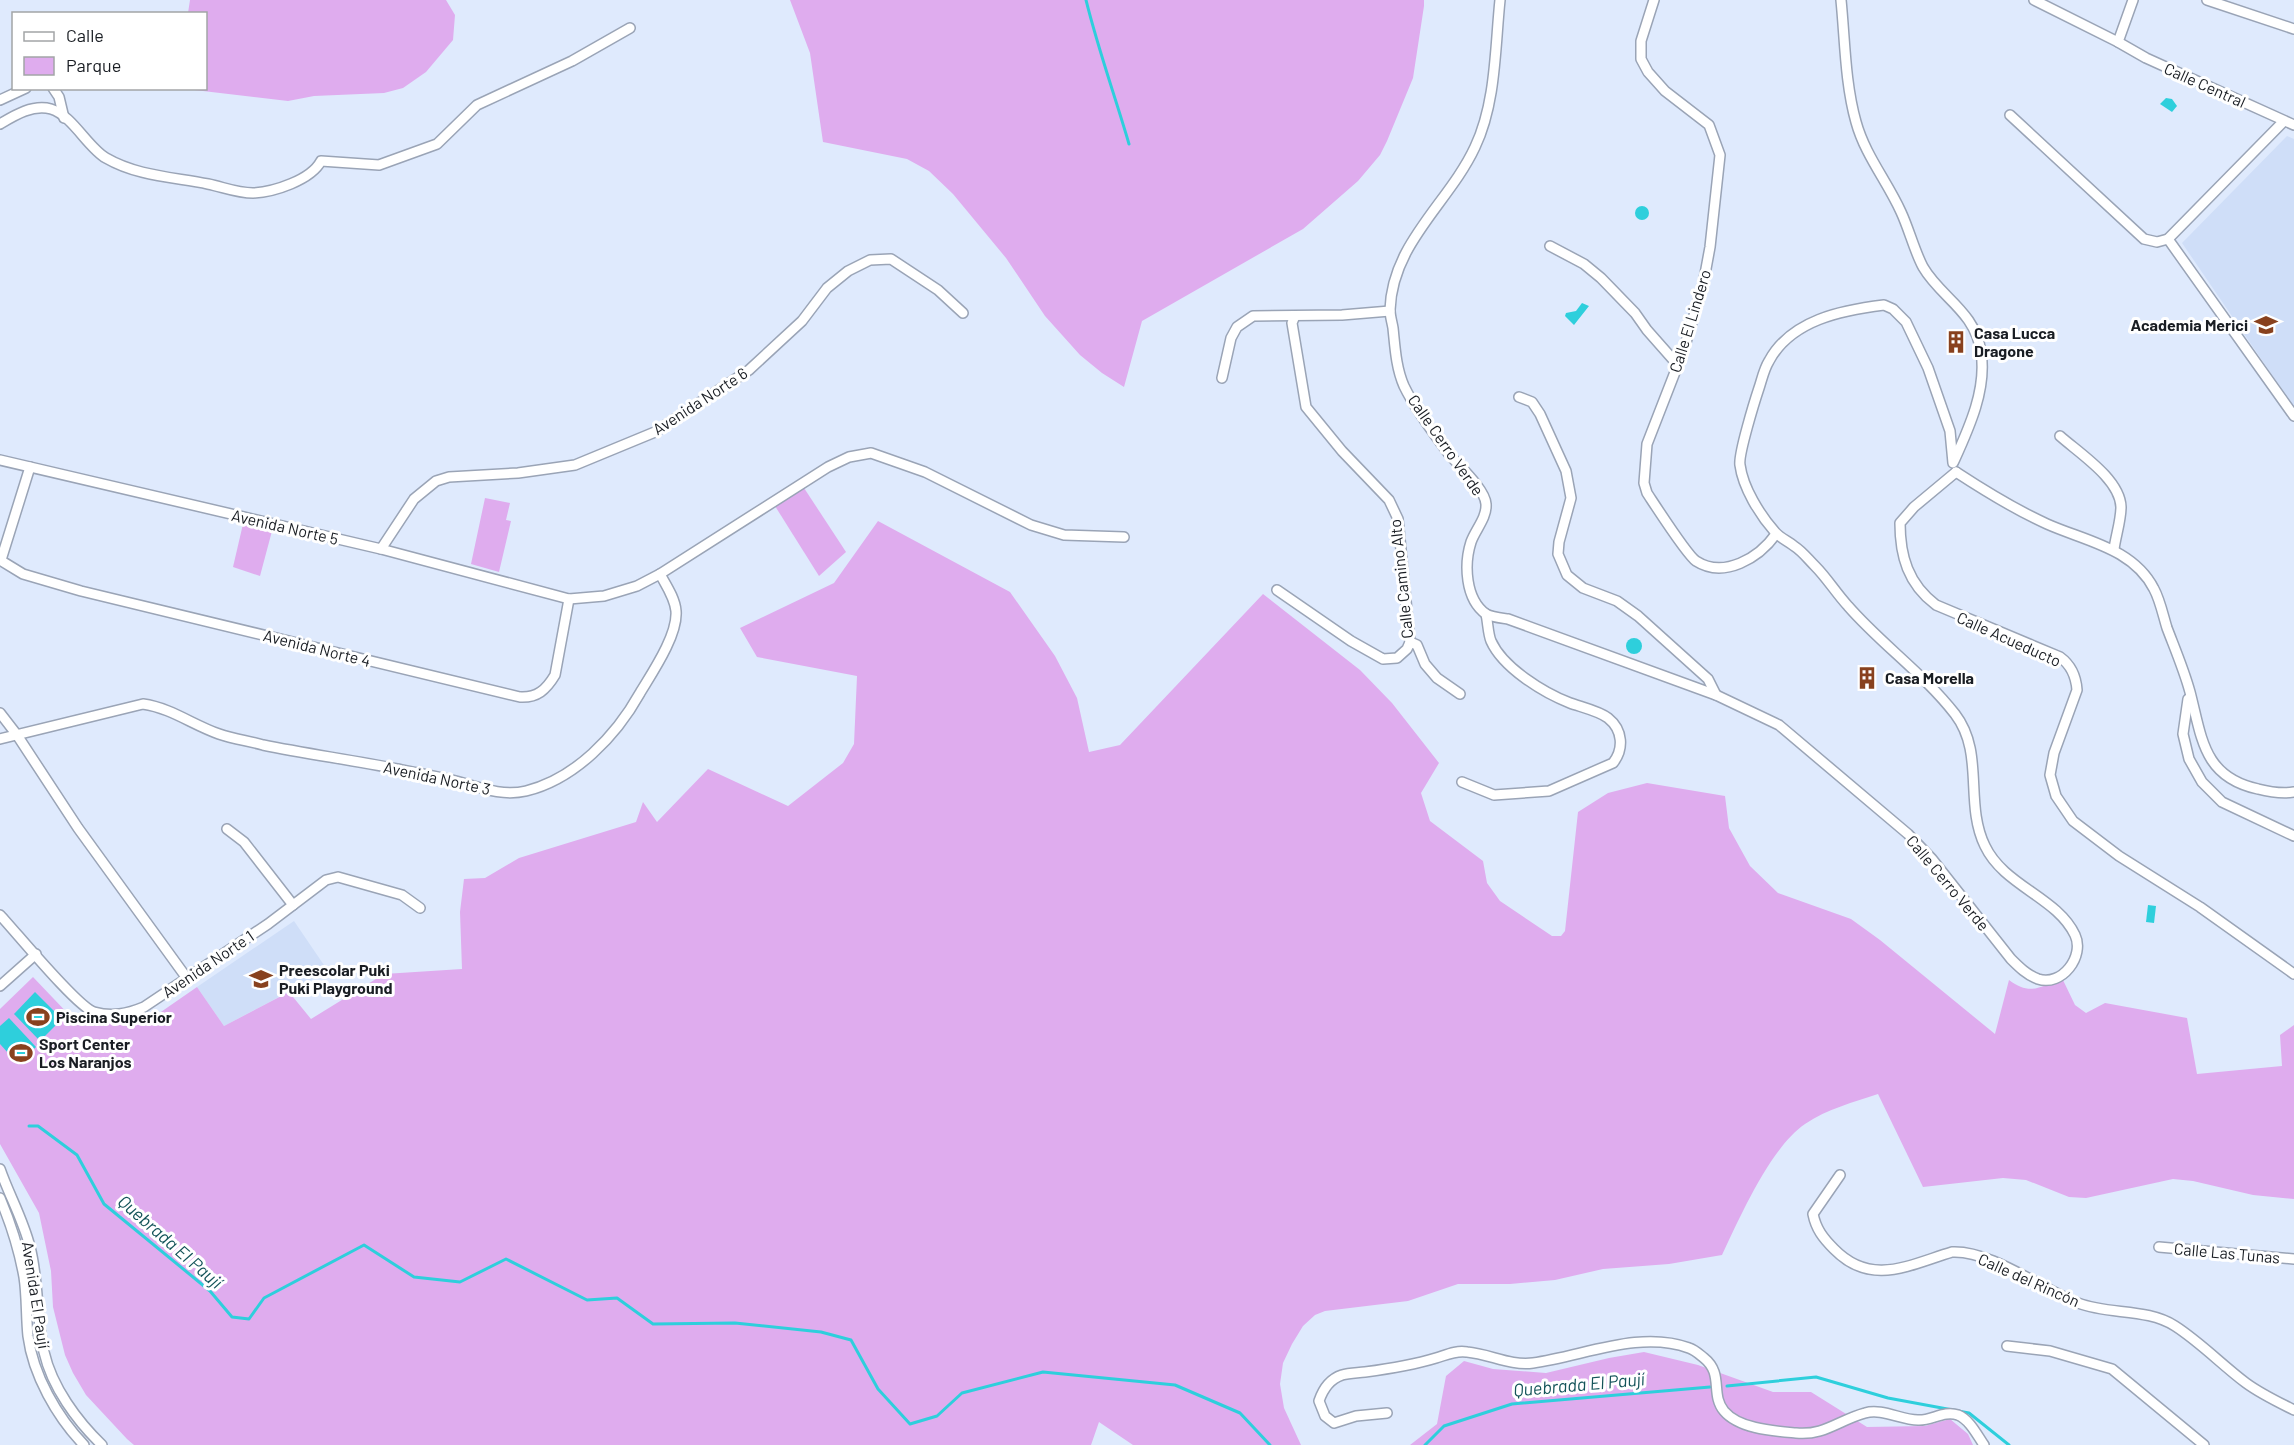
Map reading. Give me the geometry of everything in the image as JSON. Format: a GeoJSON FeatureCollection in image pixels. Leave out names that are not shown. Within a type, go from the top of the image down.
{"type":"FeatureCollection","features":[{"type":"Feature","properties":{"kind":"street","name":"Calle Cerro Verde"},"geometry":{"type":"LineString","coordinates":[[1500,0],[1489,101],[1475,147],[1406,250],[1394,284],[1390,311],[1395,352],[1404,385],[1421,414],[1450,454],[1473,480],[1486,502],[1485,513],[1471,543],[1468,587],[1473,597],[1486,614],[1508,619],[1716,695],[1779,725],[1908,834],[1932,859],[2011,959],[2025,973],[2040,980],[2056,978],[2068,970],[2077,957],[2077,940],[2068,922],[2012,879],[1996,864],[1985,847],[1975,822],[1974,759],[1970,740],[1956,715],[1848,607],[1817,568],[1795,546],[1776,534],[1746,486],[1739,463],[1755,400],[1768,362],[1787,338],[1816,318],[1884,304],[1893,309],[1906,322],[1928,368],[1950,431],[1954,468]]}},
{"type":"Feature","properties":{"kind":"street","name":"Calle El Lindero"},"geometry":{"type":"LineString","coordinates":[[1654,0],[1641,41],[1641,58],[1648,72],[1665,91],[1709,125],[1720,155],[1710,247],[1703,285],[1647,444],[1644,483],[1647,493],[1694,560],[1711,568],[1742,563],[1759,553],[1776,534]]}},
{"type":"Feature","properties":{"kind":"street"},"geometry":{"type":"LineString","coordinates":[[1841,0],[1850,96],[1856,123],[1866,148],[1901,211],[1924,267],[1959,306],[1976,333],[1981,351],[1983,370],[1975,411],[1954,468],[2046,523],[2114,549],[2140,569],[2154,589],[2190,692],[2197,728],[2204,747],[2221,772],[2240,785],[2268,791],[2294,792]]}},
{"type":"Feature","properties":{"kind":"street","name":"Calle Central"},"geometry":{"type":"LineString","coordinates":[[2034,0],[2146,58],[2283,122],[2294,125]]}},
{"type":"Feature","properties":{"kind":"street"},"geometry":{"type":"LineString","coordinates":[[2118,42],[2133,0]]}},
{"type":"Feature","properties":{"kind":"street"},"geometry":{"type":"LineString","coordinates":[[2208,0],[2294,30]]}},
{"type":"Feature","properties":{"kind":"street"},"geometry":{"type":"LineString","coordinates":[[0,124],[16,114],[39,108],[53,110],[102,156],[126,169],[237,191],[267,191],[299,180],[318,167],[321,160],[379,165],[437,144],[477,105],[572,61],[630,28]]}},
{"type":"Feature","properties":{"kind":"street"},"geometry":{"type":"LineString","coordinates":[[0,100],[22,90]]}},
{"type":"Feature","properties":{"kind":"street"},"geometry":{"type":"LineString","coordinates":[[54,90],[59,97],[64,118]]}},
{"type":"Feature","properties":{"kind":"street"},"geometry":{"type":"LineString","coordinates":[[2010,115],[2144,239],[2157,242],[2169,239],[2283,122]]}},
{"type":"Feature","properties":{"kind":"street"},"geometry":{"type":"LineString","coordinates":[[2169,239],[2294,416]]}},
{"type":"Feature","properties":{"kind":"street"},"geometry":{"type":"LineString","coordinates":[[1550,246],[1584,264],[1601,278],[1635,313],[1677,364]]}},
{"type":"Feature","properties":{"kind":"street","name":"Avenida Norte 6"},"geometry":{"type":"LineString","coordinates":[[381,549],[414,499],[436,481],[449,477],[518,473],[575,465],[655,432],[749,370],[802,321],[827,288],[848,271],[870,260],[891,259],[938,290],[963,313]]}},
{"type":"Feature","properties":{"kind":"street"},"geometry":{"type":"LineString","coordinates":[[1222,378],[1231,338],[1237,327],[1253,316],[1390,311]]}},
{"type":"Feature","properties":{"kind":"street","name":"Calle Camino Alto"},"geometry":{"type":"LineString","coordinates":[[1277,590],[1351,641],[1383,659],[1397,658],[1407,649],[1410,642],[1402,579],[1398,519],[1389,500],[1342,451],[1306,407],[1292,323],[1295,316]]}},
{"type":"Feature","properties":{"kind":"street"},"geometry":{"type":"LineString","coordinates":[[1519,397],[1532,402],[1540,414],[1566,471],[1571,498],[1559,542],[1558,555],[1567,575],[1583,588],[1617,601],[1638,616],[1708,680],[1716,695]]}},
{"type":"Feature","properties":{"kind":"street"},"geometry":{"type":"LineString","coordinates":[[2060,436],[2103,474],[2112,484],[2118,496],[2121,506],[2114,549]]}},
{"type":"Feature","properties":{"kind":"street"},"geometry":{"type":"LineString","coordinates":[[569,599],[604,596],[637,586],[660,574],[828,467],[849,457],[872,453],[925,472],[1031,525],[1064,535],[1124,537]]}},
{"type":"Feature","properties":{"kind":"street","name":"Avenida Norte 5"},"geometry":{"type":"LineString","coordinates":[[0,460],[381,549],[569,599]]}},
{"type":"Feature","properties":{"kind":"street"},"geometry":{"type":"LineString","coordinates":[[1,560],[30,467]]}},
{"type":"Feature","properties":{"kind":"street","name":"Calle Acueducto"},"geometry":{"type":"LineString","coordinates":[[1954,468],[1900,523],[1900,545],[1911,578],[1921,594],[1936,605],[2067,662],[2077,681],[2078,690],[2054,753],[2050,775],[2056,796],[2073,821],[2095,838],[2225,924],[2294,974]]}},
{"type":"Feature","properties":{"kind":"street","name":"Avenida Norte 4"},"geometry":{"type":"LineString","coordinates":[[1,560],[23,574],[81,591],[496,692],[531,698],[549,685],[555,675],[569,599]]}},
{"type":"Feature","properties":{"kind":"street","name":"Avenida Norte 3"},"geometry":{"type":"LineString","coordinates":[[0,739],[144,704],[160,707],[219,734],[313,756],[395,768],[463,783],[487,791],[525,791],[561,776],[588,756],[603,744],[629,712],[657,664],[676,622],[676,610],[672,597],[660,574]]}},
{"type":"Feature","properties":{"kind":"street"},"geometry":{"type":"LineString","coordinates":[[1462,782],[1494,795],[1549,790],[1613,763],[1622,746],[1620,736],[1608,717],[1553,696],[1531,683],[1509,665],[1491,642],[1486,614]]}},
{"type":"Feature","properties":{"kind":"street"},"geometry":{"type":"LineString","coordinates":[[1410,642],[1417,645],[1425,664],[1437,678],[1460,694]]}},
{"type":"Feature","properties":{"kind":"street"},"geometry":{"type":"LineString","coordinates":[[2190,692],[2182,735],[2189,759],[2202,782],[2222,802],[2294,836]]}},
{"type":"Feature","properties":{"kind":"street"},"geometry":{"type":"LineString","coordinates":[[0,713],[78,828],[186,977]]}},
{"type":"Feature","properties":{"kind":"street"},"geometry":{"type":"LineString","coordinates":[[227,829],[244,842],[293,905]]}},
{"type":"Feature","properties":{"kind":"street","name":"Avenida Norte 1"},"geometry":{"type":"LineString","coordinates":[[0,915],[86,1007],[92,1011],[111,1015],[127,1014],[144,1006],[326,880],[338,877],[402,895],[420,908]]}},
{"type":"Feature","properties":{"kind":"street"},"geometry":{"type":"LineString","coordinates":[[0,986],[36,954]]}},
{"type":"Feature","properties":{"kind":"street","name":"Avenida El Paují"},"geometry":{"type":"LineString","coordinates":[[0,1169],[20,1214],[30,1248],[46,1362],[71,1408],[102,1445]]}},
{"type":"Feature","properties":{"kind":"street","name":"Calle del Rincón"},"geometry":{"type":"LineString","coordinates":[[1840,1175],[1813,1214],[1816,1227],[1845,1260],[1867,1270],[1889,1271],[1952,1252],[1962,1251],[1986,1259],[2078,1303],[2110,1311],[2155,1316],[2175,1326],[2249,1385],[2294,1410]]}},
{"type":"Feature","properties":{"kind":"street","name":"Avenida El Paují"},"geometry":{"type":"LineString","coordinates":[[0,1198],[18,1248],[24,1278],[28,1337],[39,1375],[63,1418],[84,1445]]}},
{"type":"Feature","properties":{"kind":"street","name":"Calle Las Tunas"},"geometry":{"type":"LineString","coordinates":[[2159,1246],[2294,1259]]}},
{"type":"Feature","properties":{"kind":"street"},"geometry":{"type":"LineString","coordinates":[[1387,1413],[1356,1416],[1334,1423],[1325,1416],[1319,1401],[1321,1393],[1329,1383],[1342,1375],[1435,1359],[1452,1353],[1466,1352],[1518,1364],[1534,1363],[1589,1350],[1668,1341],[1693,1349],[1709,1362],[1716,1372],[1718,1402],[1725,1413],[1740,1422],[1759,1428],[1818,1433],[1866,1412],[1877,1412],[1913,1420],[1924,1420],[1952,1413],[1969,1423],[1984,1445]]}},
{"type":"Feature","properties":{"kind":"street"},"geometry":{"type":"LineString","coordinates":[[2007,1346],[2050,1351],[2112,1369],[2204,1445]]}},
{"type":"Feature","properties":{"kind":"shaded area","name":"Academia Merici"},"geometry":{"type":"Polygon","coordinates":[[[2287,136],[2294,139],[2294,407],[2182,243],[2287,136]]]}},
{"type":"Feature","properties":{"kind":"shaded area","name":"Preescolar Puki Puki Playground"},"geometry":{"type":"Polygon","coordinates":[[[294,921],[328,971],[224,1026],[197,987],[294,921]]]}},
{"type":"Feature","properties":{"kind":"green space"},"geometry":{"type":"Polygon","coordinates":[[[190,0],[446,0],[455,15],[453,40],[426,72],[403,88],[384,93],[314,96],[288,101],[194,90],[207,90],[207,12],[188,12],[190,0]]]}},
{"type":"Feature","properties":{"kind":"green space"},"geometry":{"type":"Polygon","coordinates":[[[790,0],[1424,0],[1424,6],[1413,78],[1380,155],[1358,181],[1303,229],[1142,321],[1124,387],[1080,355],[1045,316],[1006,258],[953,194],[929,171],[907,159],[823,142],[810,53],[790,0]]]}},
{"type":"Feature","properties":{"kind":"green space"},"geometry":{"type":"Polygon","coordinates":[[[804,488],[846,552],[819,576],[775,506],[804,488]]]}},
{"type":"Feature","properties":{"kind":"green space"},"geometry":{"type":"Polygon","coordinates":[[[485,498],[510,503],[506,520],[511,521],[499,572],[471,564],[485,498]]]}},
{"type":"Feature","properties":{"kind":"green space"},"geometry":{"type":"Polygon","coordinates":[[[878,521],[1010,592],[1055,656],[1077,698],[1089,752],[1120,745],[1263,594],[1360,670],[1392,703],[1439,763],[1421,793],[1430,821],[1483,861],[1487,883],[1500,901],[1552,936],[1561,936],[1565,931],[1578,812],[1608,793],[1647,783],[1725,796],[1729,828],[1750,866],[1778,893],[1851,919],[1995,1034],[2009,980],[2029,989],[2042,987],[2062,978],[2075,1005],[2086,1013],[2105,1003],[2187,1018],[2197,1074],[2282,1066],[2280,1035],[2294,1025],[2294,1199],[2253,1195],[2193,1181],[2173,1179],[2086,1198],[2069,1197],[2026,1180],[2003,1178],[1923,1187],[1878,1094],[1822,1114],[1792,1135],[1757,1184],[1722,1255],[1669,1264],[1603,1269],[1555,1280],[1510,1284],[1458,1284],[1408,1301],[1325,1311],[1315,1315],[1303,1326],[1292,1344],[1283,1363],[1280,1384],[1284,1408],[1301,1445],[1133,1445],[1099,1422],[1091,1445],[134,1445],[86,1395],[73,1373],[65,1355],[53,1307],[51,1271],[39,1213],[0,1144],[0,1009],[33,977],[74,1020],[87,1016],[145,1023],[197,987],[224,1026],[289,992],[311,1019],[384,974],[462,969],[460,912],[464,879],[485,878],[519,858],[636,822],[643,802],[657,822],[708,769],[788,806],[843,763],[854,744],[857,676],[757,657],[740,628],[834,583],[878,521]]]}},
{"type":"Feature","properties":{"kind":"green space"},"geometry":{"type":"Polygon","coordinates":[[[243,524],[272,531],[260,576],[233,567],[243,524]]]}},
{"type":"Feature","properties":{"kind":"green space"},"geometry":{"type":"Polygon","coordinates":[[[1644,1352],[1698,1365],[1773,1392],[1811,1392],[1867,1427],[1925,1426],[1950,1419],[1968,1434],[1973,1445],[1410,1445],[1437,1424],[1446,1376],[1464,1361],[1493,1369],[1546,1373],[1644,1352]]]}},
{"type":"Feature","properties":{"kind":"water"},"geometry":{"type":"Polygon","coordinates":[[[2166,98],[2172,99],[2177,106],[2172,112],[2160,104],[2166,98]]]}},
{"type":"Feature","properties":{"kind":"water"},"geometry":{"type":"Polygon","coordinates":[[[1642,206],[1647,208],[1649,213],[1647,218],[1642,220],[1637,218],[1635,213],[1637,208],[1642,206]]]}},
{"type":"Feature","properties":{"kind":"water"},"geometry":{"type":"Polygon","coordinates":[[[1582,303],[1589,306],[1574,325],[1565,316],[1566,313],[1576,311],[1582,303]]]}},
{"type":"Feature","properties":{"kind":"water"},"geometry":{"type":"Polygon","coordinates":[[[1634,638],[1642,646],[1634,654],[1626,646],[1634,638]]]}},
{"type":"Feature","properties":{"kind":"water"},"geometry":{"type":"Polygon","coordinates":[[[2148,905],[2156,906],[2154,923],[2146,922],[2148,905]]]}},
{"type":"Feature","properties":{"kind":"water","name":"Piscina Superior"},"geometry":{"type":"Polygon","coordinates":[[[35,992],[62,1019],[40,1041],[14,1014],[35,992]]]}},
{"type":"Feature","properties":{"kind":"water"},"geometry":{"type":"Polygon","coordinates":[[[9,1018],[36,1047],[18,1064],[0,1044],[0,1026],[9,1018]]]}},
{"type":"Feature","properties":{"kind":"waterway"},"geometry":{"type":"LineString","coordinates":[[1086,0],[1129,144]]}},
{"type":"Feature","properties":{"kind":"waterway","name":"Quebrada El Paují"},"geometry":{"type":"LineString","coordinates":[[29,1126],[38,1126],[77,1155],[104,1204],[210,1291],[232,1317],[249,1319],[264,1298],[364,1245],[414,1277],[460,1282],[506,1259],[587,1300],[617,1298],[653,1324],[735,1323],[821,1332],[851,1340],[878,1389],[910,1424],[937,1416],[962,1393],[1043,1372],[1175,1385],[1240,1413],[1270,1445]]}},
{"type":"Feature","properties":{"kind":"waterway","name":"Quebrada El Paují"},"geometry":{"type":"LineString","coordinates":[[1727,1386],[1816,1377],[1888,1398],[1969,1413],[2009,1445]]}},
{"type":"Feature","properties":{"kind":"waterway","name":"Quebrada El Paují"},"geometry":{"type":"LineString","coordinates":[[1425,1445],[1444,1426],[1512,1404],[1710,1387]]}},
{"type":"Feature","properties":{"kind":"place","name":"Academia Merici"},"geometry":{"type":"Point","coordinates":[2266,325]}},
{"type":"Feature","properties":{"kind":"place","name":"Casa Lucca Dragone"},"geometry":{"type":"Point","coordinates":[1956,342]}},
{"type":"Feature","properties":{"kind":"place","name":"Casa Morella"},"geometry":{"type":"Point","coordinates":[1867,678]}},
{"type":"Feature","properties":{"kind":"place","name":"Preescolar Puki Puki Playground"},"geometry":{"type":"Point","coordinates":[261,979]}},
{"type":"Feature","properties":{"kind":"place","name":"Piscina Superior"},"geometry":{"type":"Point","coordinates":[38,1017]}},
{"type":"Feature","properties":{"kind":"place","name":"Sport Center Los Naranjos"},"geometry":{"type":"Point","coordinates":[21,1053]}}]}
